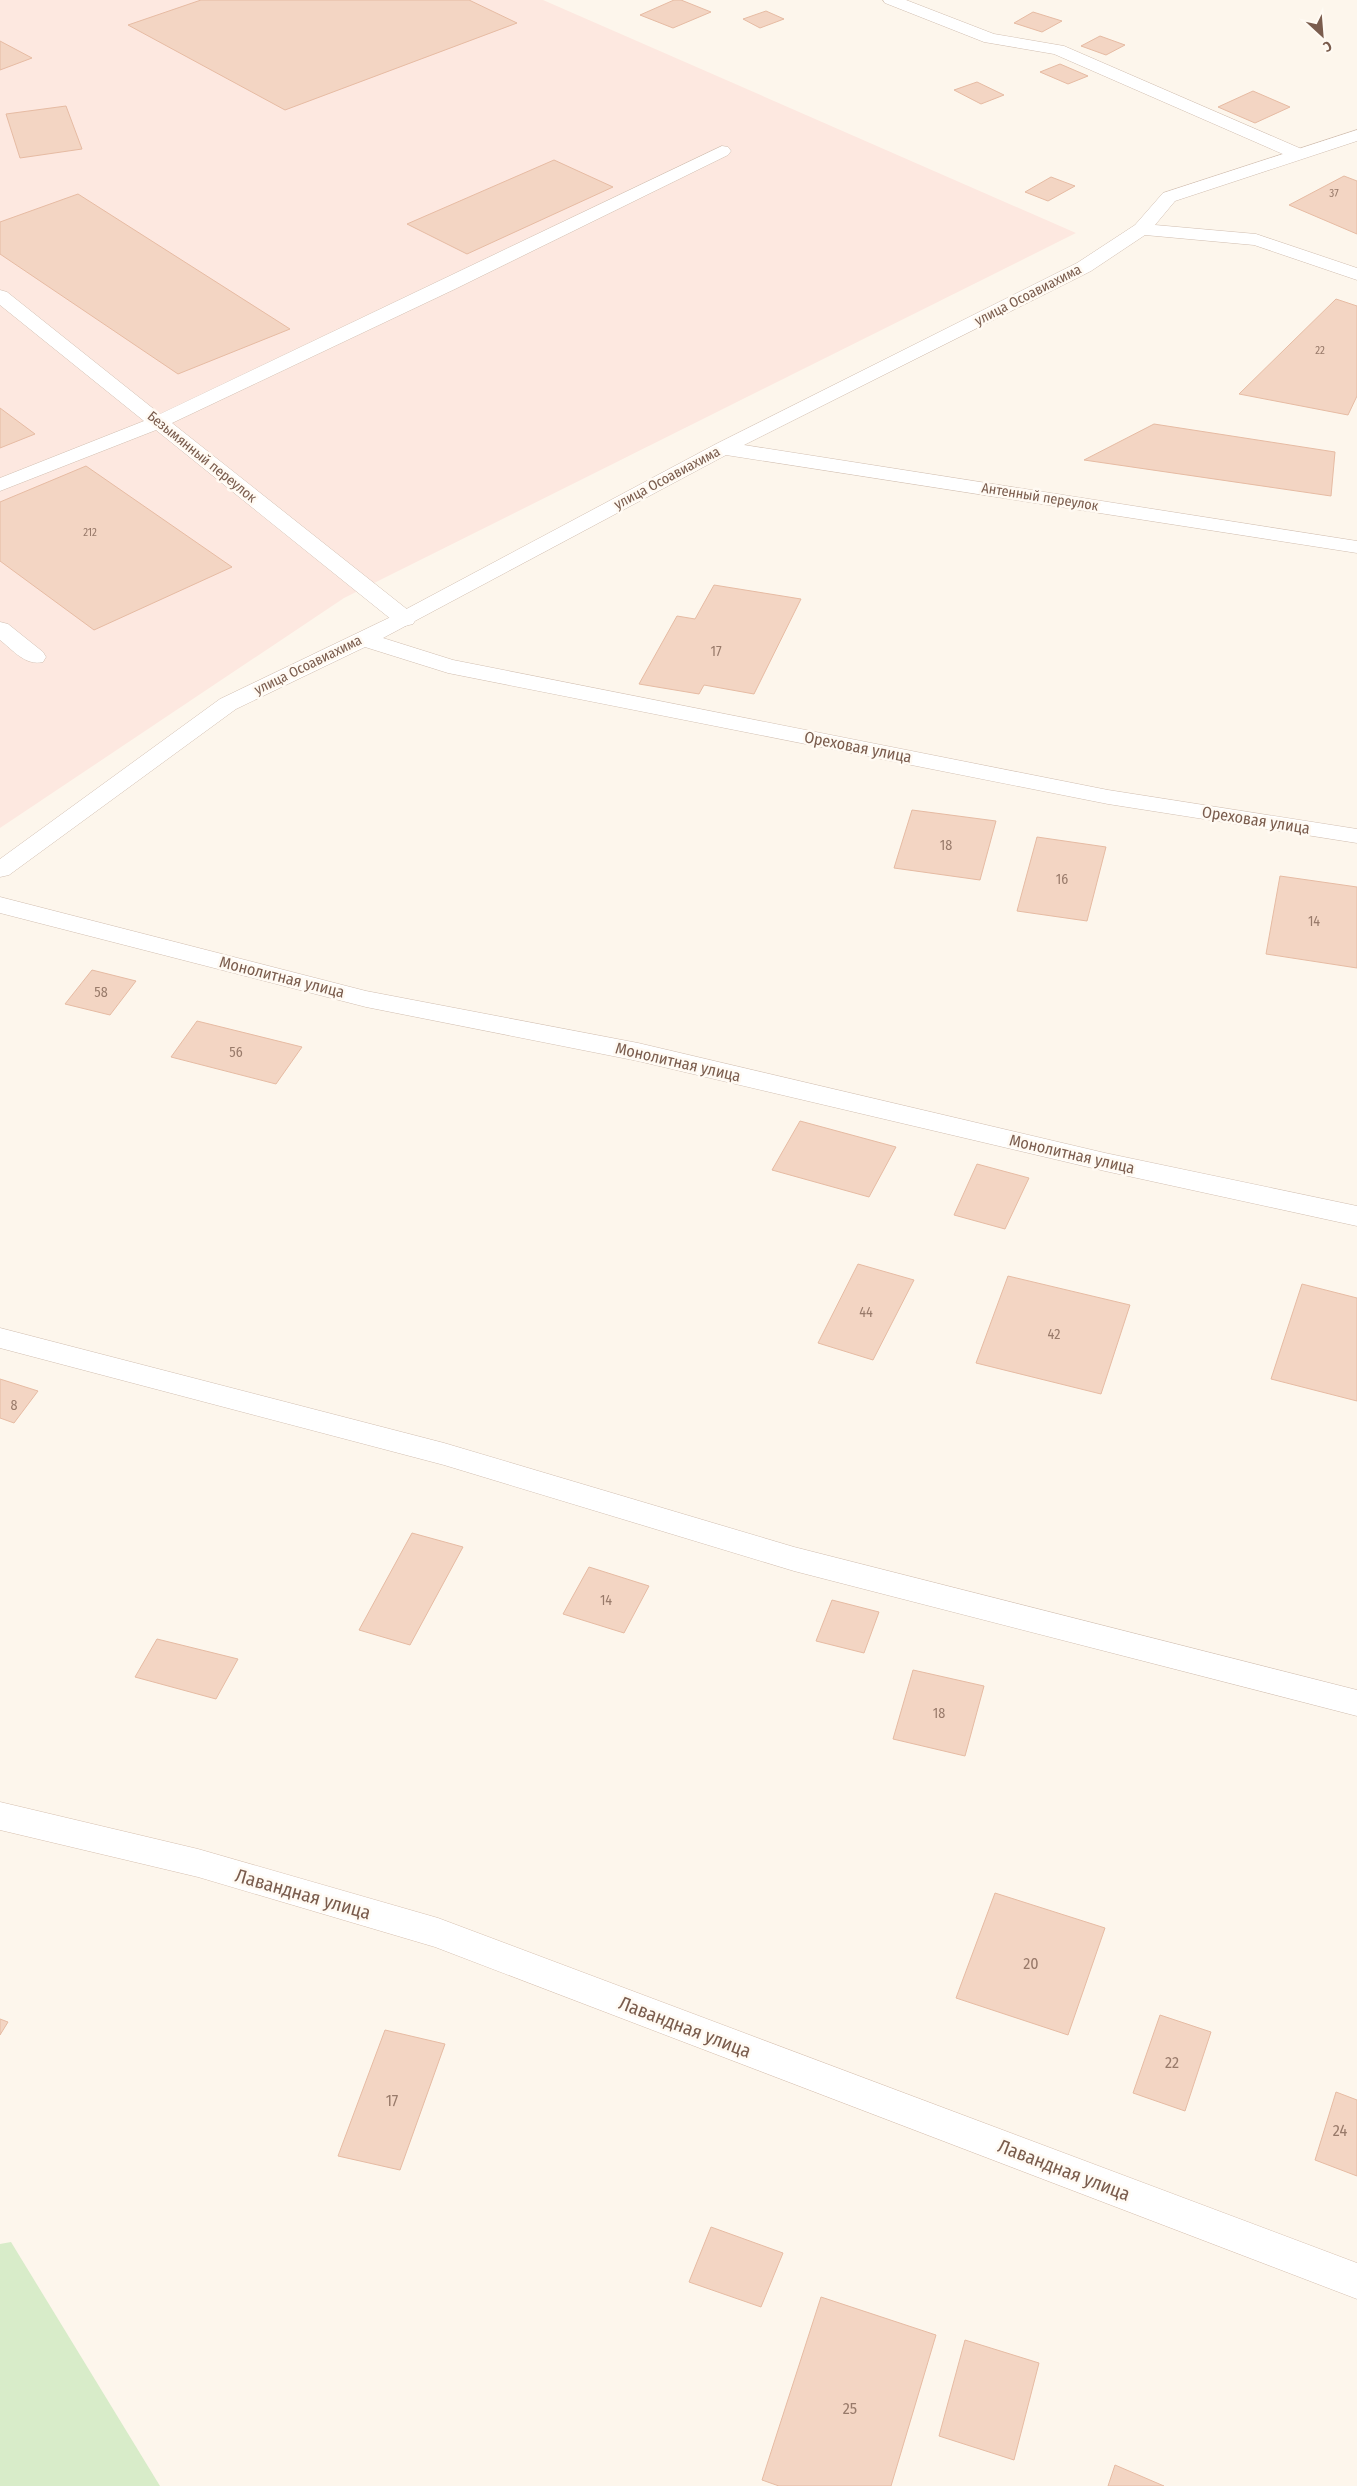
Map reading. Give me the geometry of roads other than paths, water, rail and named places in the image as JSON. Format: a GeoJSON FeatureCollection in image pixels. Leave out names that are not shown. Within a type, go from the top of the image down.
{"type":"FeatureCollection","features":[{"type":"Feature","properties":{"kind":"street"},"geometry":{"type":"LineString","coordinates":[[891,0],[990,38],[1058,50],[1298,154]]}},
{"type":"Feature","properties":{"kind":"street","name":"улица Осоавиахима"},"geometry":{"type":"LineString","coordinates":[[0,870],[228,704],[404,619],[723,448],[1084,267],[1141,229],[1169,197],[1357,135]]}},
{"type":"Feature","properties":{"kind":"street"},"geometry":{"type":"LineString","coordinates":[[0,485],[158,422],[448,285],[722,151]]}},
{"type":"Feature","properties":{"kind":"street"},"geometry":{"type":"LineString","coordinates":[[1141,229],[1256,240],[1357,274]]}},
{"type":"Feature","properties":{"kind":"street","name":"Безымянный переулок"},"geometry":{"type":"LineString","coordinates":[[0,296],[404,619]]}},
{"type":"Feature","properties":{"kind":"street","name":"Антенный переулок"},"geometry":{"type":"LineString","coordinates":[[723,448],[1357,547]]}},
{"type":"Feature","properties":{"kind":"street"},"geometry":{"type":"LineString","coordinates":[[0,629],[35,657]]}},
{"type":"Feature","properties":{"kind":"street","name":"Ореховая улица"},"geometry":{"type":"LineString","coordinates":[[364,639],[448,666],[1108,797],[1357,836]]}},
{"type":"Feature","properties":{"kind":"street","name":"Монолитная улица"},"geometry":{"type":"LineString","coordinates":[[0,905],[366,999],[638,1052],[1105,1162],[1357,1216]]}},
{"type":"Feature","properties":{"kind":"street"},"geometry":{"type":"LineString","coordinates":[[0,1338],[444,1454],[794,1559],[1357,1703]]}},
{"type":"Feature","properties":{"kind":"street","name":"Лавандная улица"},"geometry":{"type":"LineString","coordinates":[[0,1816],[198,1863],[438,1933],[1357,2280]]}}]}
